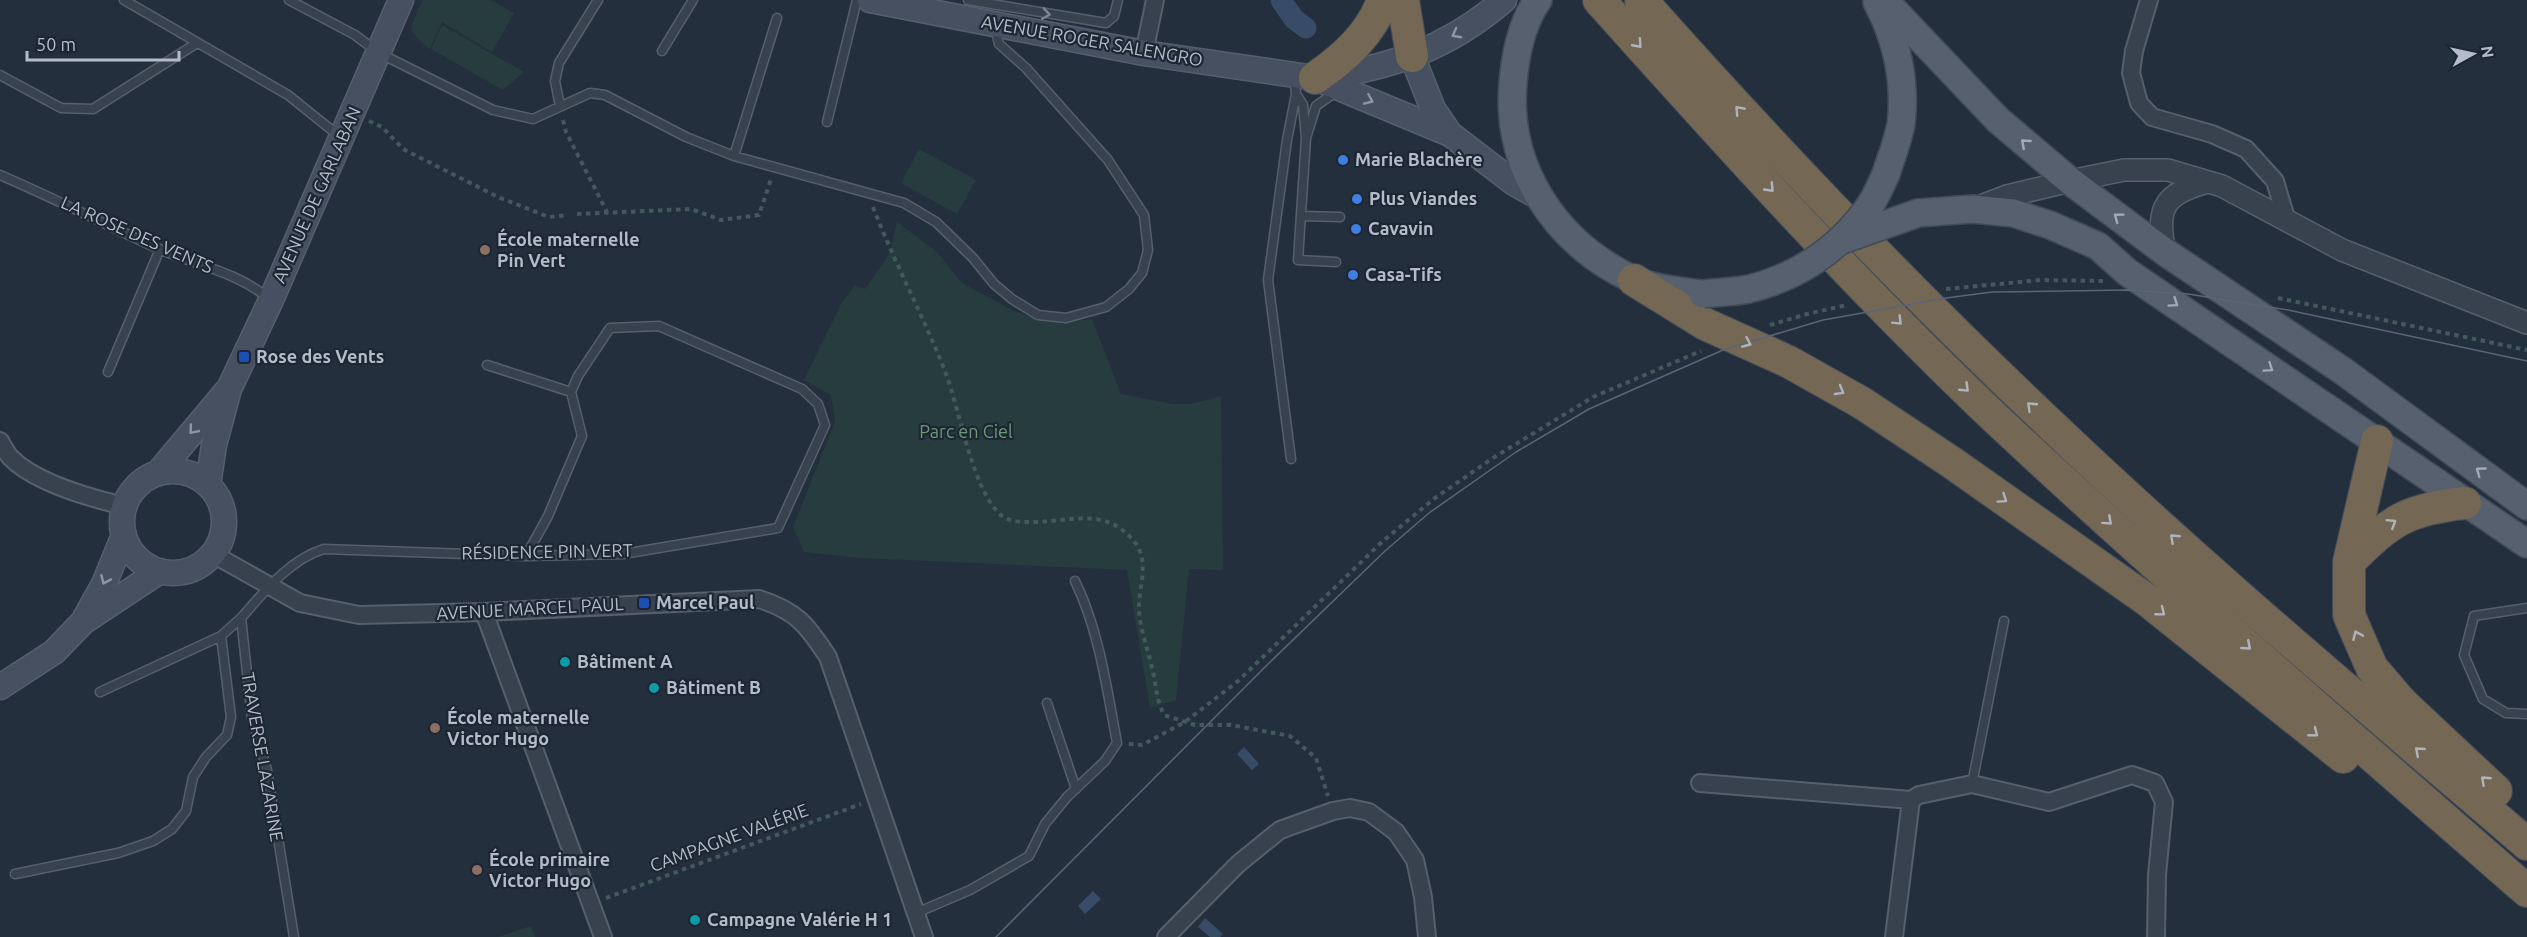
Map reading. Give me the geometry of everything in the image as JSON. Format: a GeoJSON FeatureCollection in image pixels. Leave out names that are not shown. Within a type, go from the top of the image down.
{"type":"FeatureCollection","features":[{"type":"Feature","properties":{"kind":"highway"},"geometry":{"type":"LineString","coordinates":[[1311,84],[1339,62],[1355,44],[1377,18],[1383,0]]}},
{"type":"Feature","properties":{"kind":"highway"},"geometry":{"type":"LineString","coordinates":[[1403,0],[1412,56]]}},
{"type":"Feature","properties":{"kind":"highway"},"geometry":{"type":"LineString","coordinates":[[1599,0],[1865,300],[1923,347],[1995,417],[2203,608],[2527,891]]}},
{"type":"Feature","properties":{"kind":"highway"},"geometry":{"type":"LineString","coordinates":[[1641,0],[1736,107],[1924,289],[1961,338],[2048,422],[2217,578],[2527,844]]}},
{"type":"Feature","properties":{"kind":"highway"},"geometry":{"type":"LineString","coordinates":[[1634,279],[1705,337],[1790,362],[1862,403],[1952,462],[2146,600],[2527,904]]}},
{"type":"Feature","properties":{"kind":"highway"},"geometry":{"type":"LineString","coordinates":[[2377,441],[2349,562],[2349,615],[2372,668],[2402,702],[2527,821]]}},
{"type":"Feature","properties":{"kind":"highway"},"geometry":{"type":"LineString","coordinates":[[2349,562],[2379,531],[2400,518],[2426,510],[2465,503]]}},
{"type":"Feature","properties":{"kind":"main road","name":"AVENUE DE GARLABAN"},"geometry":{"type":"LineString","coordinates":[[208,485],[214,445],[229,389],[271,300],[401,0]]}},
{"type":"Feature","properties":{"kind":"main road","name":"AVENUE ROGER SALENGRO"},"geometry":{"type":"LineString","coordinates":[[870,0],[1311,84]]}},
{"type":"Feature","properties":{"kind":"main road"},"geometry":{"type":"LineString","coordinates":[[1311,84],[1365,71],[1412,56],[1464,30],[1504,0]]}},
{"type":"Feature","properties":{"kind":"main road"},"geometry":{"type":"LineString","coordinates":[[1536,4],[1518,44],[1511,96],[1517,147],[1537,196],[1563,231],[1596,259],[1634,279],[1672,291],[1703,294],[1747,289],[1781,279],[1813,263],[1840,241],[1868,209],[1886,174],[1901,125],[1902,75],[1890,27],[1875,0]]}},
{"type":"Feature","properties":{"kind":"main road"},"geometry":{"type":"LineString","coordinates":[[1884,0],[1998,120],[2070,181],[2178,262],[2527,506]]}},
{"type":"Feature","properties":{"kind":"main road"},"geometry":{"type":"LineString","coordinates":[[1412,56],[1433,110],[1450,134],[1514,183],[1537,196]]}},
{"type":"Feature","properties":{"kind":"main road"},"geometry":{"type":"LineString","coordinates":[[1311,84],[1450,134]]}},
{"type":"Feature","properties":{"kind":"main road"},"geometry":{"type":"LineString","coordinates":[[1840,241],[1918,213],[1973,209],[2013,213],[2050,225],[2098,246],[2116,276],[2221,335],[2527,544]]}},
{"type":"Feature","properties":{"kind":"main road"},"geometry":{"type":"LineString","coordinates":[[2284,337],[2357,399],[2373,416],[2377,441]]}},
{"type":"Feature","properties":{"kind":"main road","name":"AVENUE DE GARLABAN"},"geometry":{"type":"LineString","coordinates":[[158,473],[229,389]]}},
{"type":"Feature","properties":{"kind":"main road"},"geometry":{"type":"LineString","coordinates":[[185,472],[208,485],[223,511],[224,526],[213,554],[202,564],[174,573],[160,571],[137,558],[124,536],[122,521],[124,506],[132,491],[143,480],[158,473],[185,472]]}},
{"type":"Feature","properties":{"kind":"main road"},"geometry":{"type":"LineString","coordinates":[[0,687],[54,652],[82,622],[104,584],[124,536]]}},
{"type":"Feature","properties":{"kind":"main road"},"geometry":{"type":"LineString","coordinates":[[82,622],[160,571]]}},
{"type":"Feature","properties":{"kind":"street"},"geometry":{"type":"LineString","coordinates":[[1144,53],[1155,0]]}},
{"type":"Feature","properties":{"kind":"street"},"geometry":{"type":"LineString","coordinates":[[2149,0],[2134,51],[2131,73],[2139,103],[2152,117],[2212,134],[2246,149],[2275,181],[2286,218]]}},
{"type":"Feature","properties":{"kind":"street"},"geometry":{"type":"LineString","coordinates":[[1973,209],[2007,196],[2124,170],[2168,170],[2222,186],[2286,218],[2342,250],[2527,323]]}},
{"type":"Feature","properties":{"kind":"street"},"geometry":{"type":"LineString","coordinates":[[2178,262],[2161,233],[2162,218],[2167,203],[2182,189],[2208,182]]}},
{"type":"Feature","properties":{"kind":"street"},"geometry":{"type":"LineString","coordinates":[[0,441],[10,456],[33,474],[95,499],[124,506]]}},
{"type":"Feature","properties":{"kind":"street","name":"AVENUE MARCEL PAUL"},"geometry":{"type":"LineString","coordinates":[[213,554],[300,603],[359,615],[484,612],[759,599],[780,606],[807,625],[828,657],[924,937]]}},
{"type":"Feature","properties":{"kind":"street"},"geometry":{"type":"LineString","coordinates":[[484,612],[603,937]]}},
{"type":"Feature","properties":{"kind":"street"},"geometry":{"type":"LineString","coordinates":[[1700,783],[1911,800],[1919,795],[1972,784],[2049,802],[2132,776],[2155,783],[2164,802],[2157,872],[2156,937]]}},
{"type":"Feature","properties":{"kind":"street"},"geometry":{"type":"LineString","coordinates":[[1894,937],[1911,800]]}},
{"type":"Feature","properties":{"kind":"street"},"geometry":{"type":"LineString","coordinates":[[1166,937],[1238,864],[1280,830],[1333,811],[1350,808],[1369,812],[1396,832],[1415,860],[1423,897],[1426,937]]}},
{"type":"Feature","properties":{"kind":"lane"},"geometry":{"type":"LineString","coordinates":[[124,0],[288,94],[341,138]]}},
{"type":"Feature","properties":{"kind":"lane"},"geometry":{"type":"LineString","coordinates":[[289,0],[355,35],[379,53],[493,110],[533,119],[590,93],[605,95],[686,138],[734,156],[904,203],[936,222],[973,258],[994,284],[1012,299],[1038,315],[1066,318],[1106,307],[1129,290],[1142,273],[1148,250],[1144,215],[1108,159],[1026,68],[999,44],[995,24]]}},
{"type":"Feature","properties":{"kind":"lane"},"geometry":{"type":"LineString","coordinates":[[560,105],[555,81],[559,63],[597,0]]}},
{"type":"Feature","properties":{"kind":"lane"},"geometry":{"type":"LineString","coordinates":[[662,51],[693,0]]}},
{"type":"Feature","properties":{"kind":"lane"},"geometry":{"type":"LineString","coordinates":[[827,122],[857,0]]}},
{"type":"Feature","properties":{"kind":"lane"},"geometry":{"type":"LineString","coordinates":[[968,0],[1106,22],[1114,16],[1118,0]]}},
{"type":"Feature","properties":{"kind":"lane"},"geometry":{"type":"LineString","coordinates":[[734,156],[777,18]]}},
{"type":"Feature","properties":{"kind":"lane"},"geometry":{"type":"LineString","coordinates":[[0,75],[61,108],[93,109],[197,43]]}},
{"type":"Feature","properties":{"kind":"lane"},"geometry":{"type":"LineString","coordinates":[[1306,138],[1316,106],[1311,84]]}},
{"type":"Feature","properties":{"kind":"lane"},"geometry":{"type":"LineString","coordinates":[[1311,84],[1303,105],[1306,138],[1298,260],[1336,262]]}},
{"type":"Feature","properties":{"kind":"lane"},"geometry":{"type":"LineString","coordinates":[[1291,459],[1268,280],[1287,140],[1311,84]]}},
{"type":"Feature","properties":{"kind":"lane","name":"LA ROSE DES VENTS"},"geometry":{"type":"LineString","coordinates":[[0,175],[160,249],[234,276],[258,289],[271,300]]}},
{"type":"Feature","properties":{"kind":"lane"},"geometry":{"type":"LineString","coordinates":[[1301,216],[1340,217]]}},
{"type":"Feature","properties":{"kind":"lane"},"geometry":{"type":"LineString","coordinates":[[108,372],[160,249]]}},
{"type":"Feature","properties":{"kind":"lane","name":"RÉSIDENCE PIN VERT"},"geometry":{"type":"LineString","coordinates":[[269,586],[309,554],[324,549],[526,556],[623,554],[778,528],[825,425],[818,404],[802,389],[659,326],[610,328],[571,392]]}},
{"type":"Feature","properties":{"kind":"lane"},"geometry":{"type":"LineString","coordinates":[[487,365],[571,392],[582,436],[548,516],[526,556]]}},
{"type":"Feature","properties":{"kind":"lane"},"geometry":{"type":"LineString","coordinates":[[916,913],[970,890],[1029,856],[1045,824],[1105,761],[1117,743],[1103,669],[1082,596],[1075,581]]}},
{"type":"Feature","properties":{"kind":"lane"},"geometry":{"type":"LineString","coordinates":[[100,692],[221,636],[241,618],[269,586]]}},
{"type":"Feature","properties":{"kind":"lane"},"geometry":{"type":"LineString","coordinates":[[2527,608],[2474,616],[2464,655],[2483,699],[2506,713],[2527,714]]}},
{"type":"Feature","properties":{"kind":"lane","name":"TRAVERSE LAZARINE"},"geometry":{"type":"LineString","coordinates":[[241,618],[252,718],[267,770],[294,937]]}},
{"type":"Feature","properties":{"kind":"lane"},"geometry":{"type":"LineString","coordinates":[[1972,784],[2004,621]]}},
{"type":"Feature","properties":{"kind":"lane"},"geometry":{"type":"LineString","coordinates":[[15,874],[118,853],[153,841],[172,829],[186,811],[193,777],[206,757],[227,735],[231,717],[221,636]]}},
{"type":"Feature","properties":{"kind":"lane"},"geometry":{"type":"LineString","coordinates":[[1047,703],[1076,789]]}},
{"type":"Feature","properties":{"kind":"path"},"geometry":{"type":"LineString","coordinates":[[560,105],[566,132],[607,212]]}},
{"type":"Feature","properties":{"kind":"path"},"geometry":{"type":"LineString","coordinates":[[352,114],[382,127],[404,149],[498,197],[549,217],[567,215]]}},
{"type":"Feature","properties":{"kind":"path"},"geometry":{"type":"LineString","coordinates":[[578,214],[691,209],[721,220],[759,215],[775,166]]}},
{"type":"Feature","properties":{"kind":"path"},"geometry":{"type":"LineString","coordinates":[[867,192],[890,250],[946,374],[986,496],[1002,516],[1017,522],[1077,518],[1101,519],[1122,530],[1137,546],[1144,565],[1139,611],[1153,670],[1156,698],[1164,715],[1195,725],[1231,725],[1290,736],[1316,758],[1333,811]]}},
{"type":"Feature","properties":{"kind":"path"},"geometry":{"type":"LineString","coordinates":[[1924,289],[2116,276]]}},
{"type":"Feature","properties":{"kind":"path"},"geometry":{"type":"LineString","coordinates":[[2276,298],[2527,350]]}},
{"type":"Feature","properties":{"kind":"path"},"geometry":{"type":"LineString","coordinates":[[1762,328],[1865,300]]}},
{"type":"Feature","properties":{"kind":"path"},"geometry":{"type":"LineString","coordinates":[[1117,743],[1142,745],[1185,722],[1238,681],[1383,541],[1435,498],[1493,458],[1593,397],[1705,337]]}},
{"type":"Feature","properties":{"kind":"path","name":"CAMPAGNE VALÉRIE"},"geometry":{"type":"LineString","coordinates":[[591,903],[877,798]]}},
{"type":"Feature","properties":{"kind":"green space"},"geometry":{"type":"Polygon","coordinates":[[[423,0],[490,0],[514,13],[492,52],[442,22],[430,49],[412,32],[412,23],[423,0]]]}},
{"type":"Feature","properties":{"kind":"green space"},"geometry":{"type":"Polygon","coordinates":[[[442,25],[524,72],[503,90],[431,49],[442,25]]]}},
{"type":"Feature","properties":{"kind":"green space"},"geometry":{"type":"Polygon","coordinates":[[[919,149],[976,180],[957,214],[901,183],[919,149]]]}},
{"type":"Feature","properties":{"kind":"green space","name":"Parc en Ciel"},"geometry":{"type":"Polygon","coordinates":[[[897,222],[937,252],[962,283],[1012,310],[1042,321],[1067,322],[1092,319],[1121,394],[1173,404],[1192,404],[1221,396],[1223,570],[1189,569],[1176,700],[1150,708],[1127,570],[860,558],[804,552],[793,527],[835,422],[831,395],[804,380],[842,302],[855,285],[865,289],[889,254],[897,222]]]}},
{"type":"Feature","properties":{"kind":"green space"},"geometry":{"type":"Polygon","coordinates":[[[531,926],[535,937],[498,937],[531,926]]]}},
{"type":"Feature","properties":{"kind":"water"},"geometry":{"type":"Polygon","coordinates":[[[1244,747],[1259,764],[1252,770],[1237,754],[1244,747]]]}},
{"type":"Feature","properties":{"kind":"water"},"geometry":{"type":"Polygon","coordinates":[[[1093,891],[1101,899],[1085,914],[1078,906],[1093,891]]]}},
{"type":"Feature","properties":{"kind":"water"},"geometry":{"type":"Polygon","coordinates":[[[1205,918],[1223,934],[1220,937],[1210,937],[1198,927],[1205,918]]]}},
{"type":"Feature","properties":{"kind":"waterway"},"geometry":{"type":"LineString","coordinates":[[1281,0],[1294,19],[1306,28]]}},
{"type":"Feature","properties":{"kind":"tram line"},"geometry":{"type":"LineString","coordinates":[[996,937],[1266,666],[1385,551],[1429,513],[1516,452],[1589,409],[1723,350],[1823,320],[1946,298],[1992,292],[2127,290],[2188,294],[2288,310],[2527,361]]}},
{"type":"Feature","properties":{"kind":"place","name":"Marie Blachère"},"geometry":{"type":"Point","coordinates":[1343,160]}},
{"type":"Feature","properties":{"kind":"place","name":"Plus Viandes"},"geometry":{"type":"Point","coordinates":[1357,199]}},
{"type":"Feature","properties":{"kind":"place","name":"Cavavin"},"geometry":{"type":"Point","coordinates":[1356,229]}},
{"type":"Feature","properties":{"kind":"place","name":"École maternelle Pin Vert"},"geometry":{"type":"Point","coordinates":[485,250]}},
{"type":"Feature","properties":{"kind":"place","name":"Casa-Tifs"},"geometry":{"type":"Point","coordinates":[1353,275]}},
{"type":"Feature","properties":{"kind":"place","name":"Rose des Vents"},"geometry":{"type":"Point","coordinates":[244,357]}},
{"type":"Feature","properties":{"kind":"place","name":"Marcel Paul"},"geometry":{"type":"Point","coordinates":[644,603]}},
{"type":"Feature","properties":{"kind":"place","name":"Bâtiment A"},"geometry":{"type":"Point","coordinates":[565,662]}},
{"type":"Feature","properties":{"kind":"place","name":"Bâtiment B"},"geometry":{"type":"Point","coordinates":[654,688]}},
{"type":"Feature","properties":{"kind":"place","name":"École maternelle Victor Hugo"},"geometry":{"type":"Point","coordinates":[435,728]}},
{"type":"Feature","properties":{"kind":"place","name":"École primaire Victor Hugo"},"geometry":{"type":"Point","coordinates":[477,870]}},
{"type":"Feature","properties":{"kind":"place","name":"Campagne Valérie H 1"},"geometry":{"type":"Point","coordinates":[695,920]}}]}
